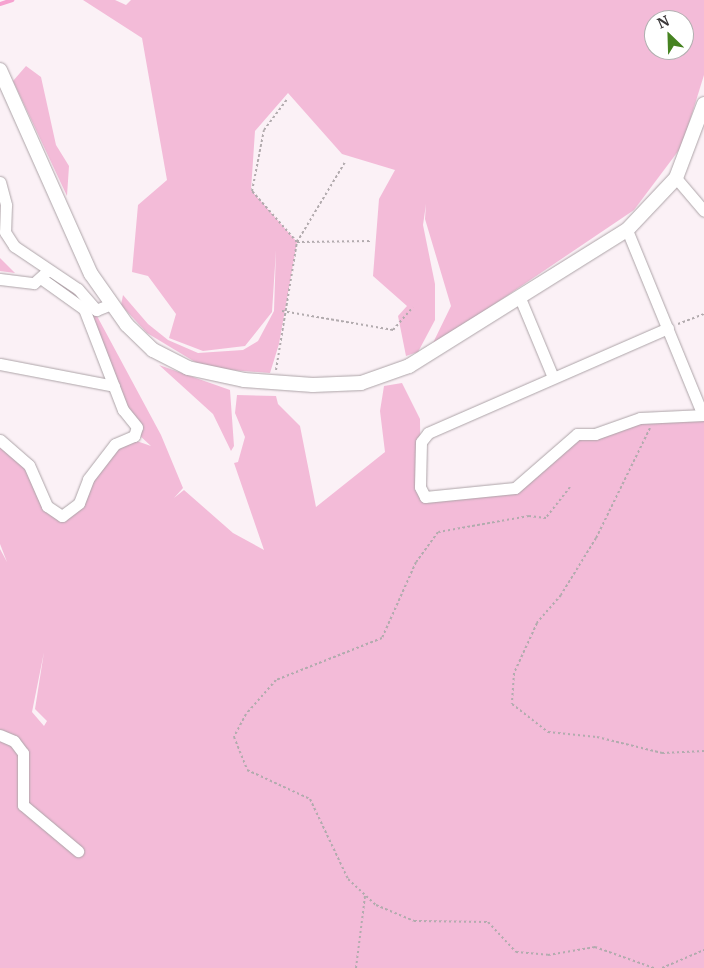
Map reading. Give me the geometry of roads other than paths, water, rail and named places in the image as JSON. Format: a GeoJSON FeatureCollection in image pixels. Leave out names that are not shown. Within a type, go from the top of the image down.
{"type":"FeatureCollection","features":[{"type":"Feature","properties":{"kind":"street"},"geometry":{"type":"LineString","coordinates":[[0,70],[109,305],[153,350],[188,368],[274,382],[361,383],[409,366],[627,230],[676,178],[704,104]]}},
{"type":"Feature","properties":{"kind":"street"},"geometry":{"type":"LineString","coordinates":[[676,178],[704,211]]}},
{"type":"Feature","properties":{"kind":"street"},"geometry":{"type":"LineString","coordinates":[[0,182],[8,240],[84,309],[123,410],[134,418],[134,436],[115,444],[68,513],[56,516],[29,465],[0,440]]}},
{"type":"Feature","properties":{"kind":"street"},"geometry":{"type":"LineString","coordinates":[[627,230],[668,328],[704,415],[640,418],[595,434],[577,434],[515,488],[425,497],[420,488],[421,442],[428,433],[552,375],[668,328]]}},
{"type":"Feature","properties":{"kind":"street"},"geometry":{"type":"LineString","coordinates":[[45,274],[76,288],[96,310],[109,305]]}},
{"type":"Feature","properties":{"kind":"street"},"geometry":{"type":"LineString","coordinates":[[0,279],[24,285],[45,274]]}},
{"type":"Feature","properties":{"kind":"street"},"geometry":{"type":"LineString","coordinates":[[520,298],[552,375]]}},
{"type":"Feature","properties":{"kind":"street"},"geometry":{"type":"LineString","coordinates":[[0,364],[114,386]]}},
{"type":"Feature","properties":{"kind":"street"},"geometry":{"type":"LineString","coordinates":[[0,735],[14,741],[23,753],[23,804],[78,851]]}},
{"type":"Feature","properties":{"kind":"waterway"},"geometry":{"type":"LineString","coordinates":[[0,4],[12,0]]}}]}
